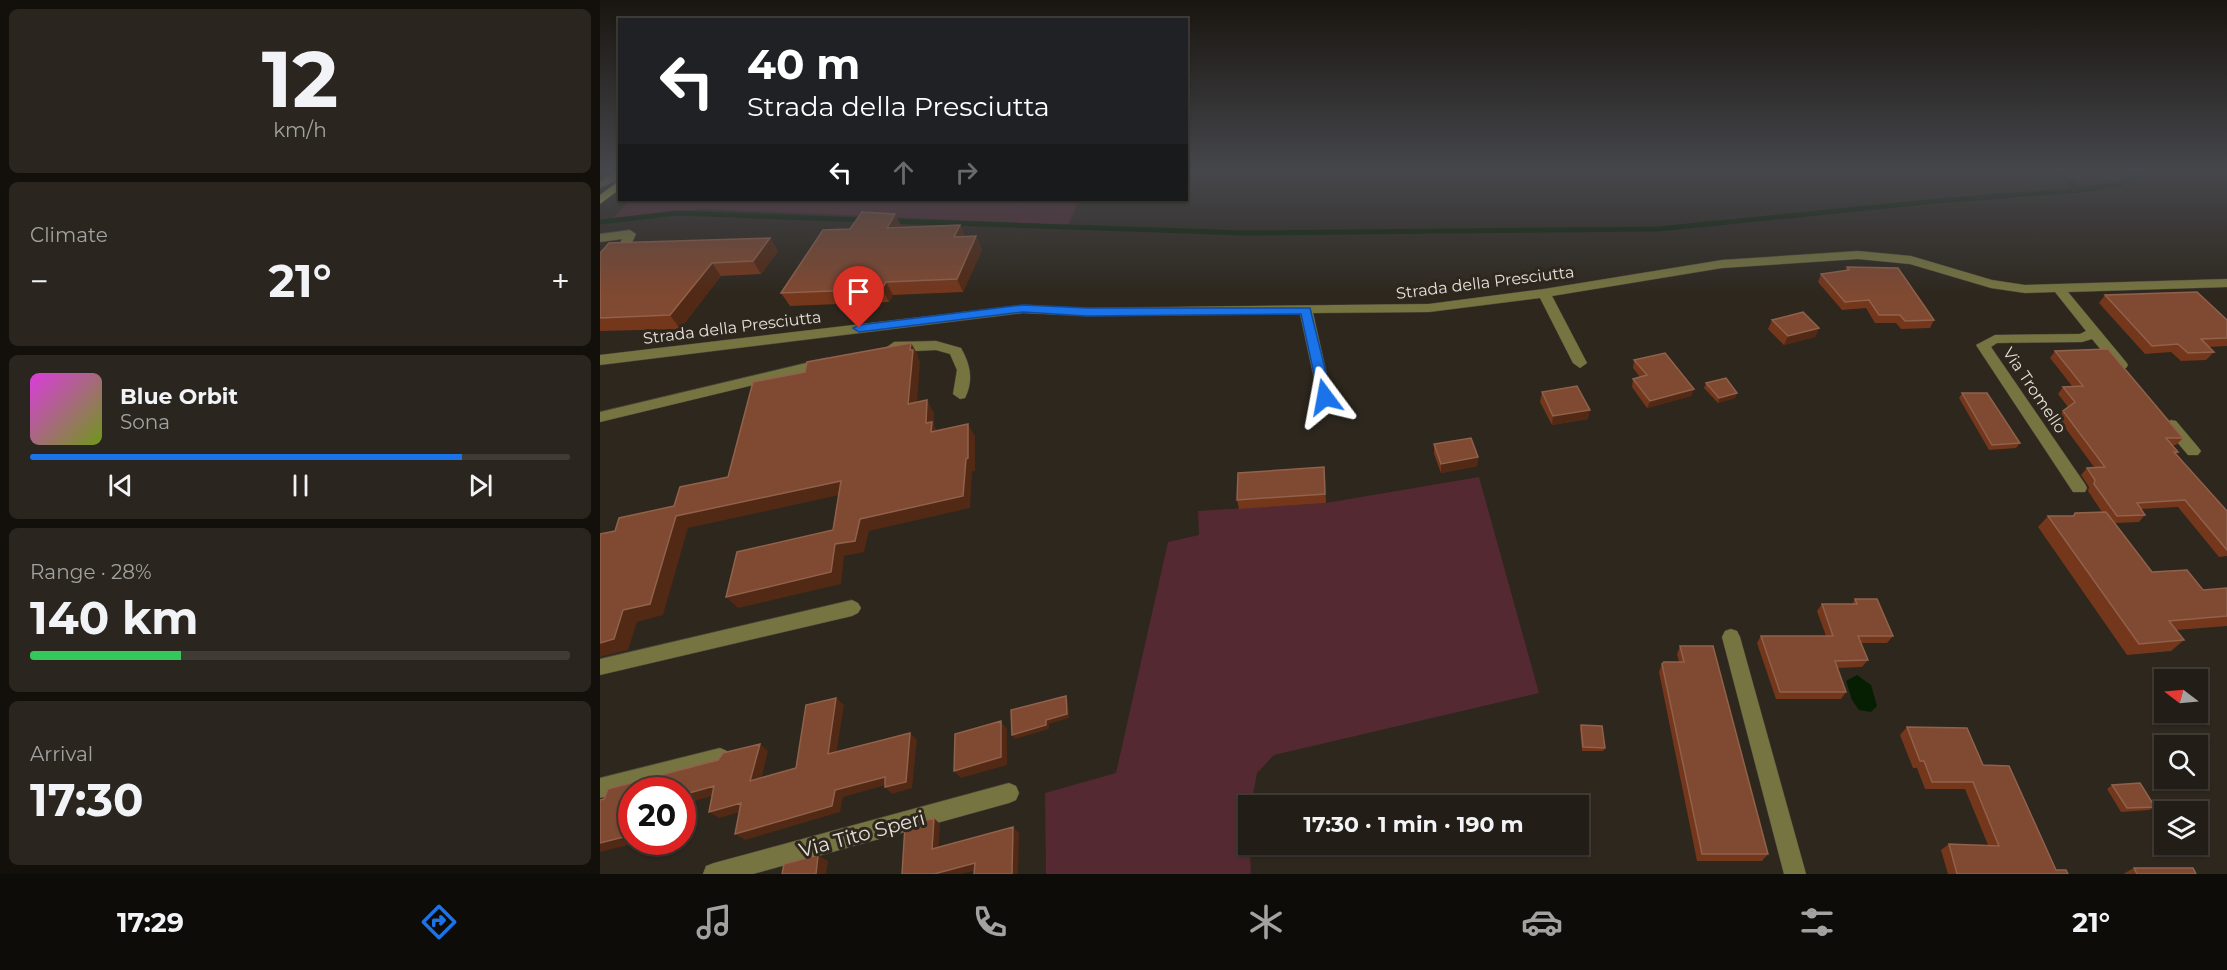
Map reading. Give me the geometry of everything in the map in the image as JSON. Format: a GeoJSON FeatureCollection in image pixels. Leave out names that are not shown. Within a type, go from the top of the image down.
{"type":"FeatureCollection","features":[{"type":"Feature","properties":{"kind":"street"},"geometry":{"type":"LineString","coordinates":[[600,238],[630,234],[622,251],[646,249]]}},
{"type":"Feature","properties":{"kind":"street","name":"Strada della Presciutta"},"geometry":{"type":"LineString","coordinates":[[600,360],[1023,309],[1087,312],[1430,308],[1544,293],[1722,264],[1858,255],[1911,260],[1991,284],[2025,289],[2060,290],[2227,283]]}},
{"type":"Feature","properties":{"kind":"street"},"geometry":{"type":"LineString","coordinates":[[2060,290],[2132,378]]}},
{"type":"Feature","properties":{"kind":"street"},"geometry":{"type":"LineString","coordinates":[[1544,293],[1580,363]]}},
{"type":"Feature","properties":{"kind":"street"},"geometry":{"type":"LineString","coordinates":[[1306,310],[1325,397]]}},
{"type":"Feature","properties":{"kind":"street","name":"Via Tromello"},"geometry":{"type":"LineString","coordinates":[[2079,489],[1983,345],[1995,339],[2082,338],[2094,333]]}},
{"type":"Feature","properties":{"kind":"street"},"geometry":{"type":"LineString","coordinates":[[882,350],[904,344],[936,345],[956,351],[964,370],[960,394]]}},
{"type":"Feature","properties":{"kind":"street"},"geometry":{"type":"LineString","coordinates":[[600,417],[837,360]]}},
{"type":"Feature","properties":{"kind":"street"},"geometry":{"type":"LineString","coordinates":[[2162,415],[2193,451]]}},
{"type":"Feature","properties":{"kind":"street"},"geometry":{"type":"LineString","coordinates":[[600,667],[852,608]]}},
{"type":"Feature","properties":{"kind":"street"},"geometry":{"type":"LineString","coordinates":[[1731,637],[1795,874]]}},
{"type":"Feature","properties":{"kind":"street"},"geometry":{"type":"LineString","coordinates":[[600,788],[720,758]]}},
{"type":"Feature","properties":{"kind":"street","name":"Via Tito Speri"},"geometry":{"type":"LineString","coordinates":[[714,874],[1009,793]]}},
{"type":"Feature","properties":{"kind":"shaded area"},"geometry":{"type":"Polygon","coordinates":[[[618,213],[669,213],[612,219],[618,213]]]}},
{"type":"Feature","properties":{"kind":"shaded area"},"geometry":{"type":"Polygon","coordinates":[[[789,213],[1073,213],[1068,225],[789,213]]]}},
{"type":"Feature","properties":{"kind":"shaded area"},"geometry":{"type":"Polygon","coordinates":[[[1479,477],[1539,693],[1274,755],[1257,773],[1253,795],[1238,795],[1238,855],[1250,855],[1251,874],[1046,874],[1045,793],[1116,773],[1168,542],[1199,535],[1198,511],[1326,503],[1479,477]]]}},
{"type":"Feature","properties":{"kind":"shaded area"},"geometry":{"type":"Polygon","coordinates":[[[1857,675],[1871,685],[1877,706],[1871,712],[1859,710],[1852,700],[1846,681],[1857,675]]]}},
{"type":"Feature","properties":{"kind":"building"},"geometry":{"type":"Polygon","coordinates":[[[861,213],[875,213],[895,214],[887,228],[960,225],[954,237],[976,236],[957,279],[886,282],[882,289],[781,293],[823,230],[850,229],[861,213]]]}},
{"type":"Feature","properties":{"kind":"building"},"geometry":{"type":"Polygon","coordinates":[[[770,238],[753,261],[712,263],[670,315],[600,318],[600,253],[609,243],[770,238]]]}},
{"type":"Feature","properties":{"kind":"building"},"geometry":{"type":"Polygon","coordinates":[[[1847,267],[1898,268],[1934,320],[1905,321],[1900,315],[1879,315],[1869,300],[1845,302],[1821,274],[1849,270],[1847,267]]]}},
{"type":"Feature","properties":{"kind":"building"},"geometry":{"type":"Polygon","coordinates":[[[2197,292],[2227,320],[2227,338],[2201,339],[2214,352],[2188,353],[2178,344],[2152,346],[2105,295],[2197,292]]]}},
{"type":"Feature","properties":{"kind":"building"},"geometry":{"type":"Polygon","coordinates":[[[1803,312],[1819,328],[1788,336],[1772,320],[1803,312]]]}},
{"type":"Feature","properties":{"kind":"building"},"geometry":{"type":"Polygon","coordinates":[[[911,343],[910,350],[913,350],[908,404],[927,400],[926,423],[932,422],[931,432],[968,424],[968,458],[966,459],[963,496],[860,519],[855,541],[835,544],[831,572],[726,597],[737,552],[833,530],[841,481],[676,516],[650,604],[623,610],[614,639],[600,643],[600,534],[615,531],[619,518],[674,506],[680,487],[728,477],[753,382],[805,372],[807,362],[911,343]]]}},
{"type":"Feature","properties":{"kind":"building"},"geometry":{"type":"Polygon","coordinates":[[[2108,349],[2183,438],[2166,438],[2178,452],[2174,452],[2227,511],[2227,550],[2185,500],[2137,503],[2145,515],[2117,516],[2094,484],[2095,480],[2087,468],[2105,467],[2063,411],[2075,402],[2063,387],[2083,386],[2055,351],[2108,349]]]}},
{"type":"Feature","properties":{"kind":"building"},"geometry":{"type":"Polygon","coordinates":[[[1665,353],[1694,389],[1650,401],[1633,379],[1647,375],[1634,360],[1665,353]]]}},
{"type":"Feature","properties":{"kind":"building"},"geometry":{"type":"Polygon","coordinates":[[[1726,378],[1737,393],[1719,398],[1706,383],[1726,378]]]}},
{"type":"Feature","properties":{"kind":"building"},"geometry":{"type":"Polygon","coordinates":[[[1577,386],[1590,410],[1553,416],[1542,392],[1577,386]]]}},
{"type":"Feature","properties":{"kind":"building"},"geometry":{"type":"Polygon","coordinates":[[[1962,393],[1987,393],[2020,443],[1992,445],[1962,393]]]}},
{"type":"Feature","properties":{"kind":"building"},"geometry":{"type":"Polygon","coordinates":[[[1471,438],[1478,457],[1441,464],[1434,444],[1471,438]]]}},
{"type":"Feature","properties":{"kind":"building"},"geometry":{"type":"Polygon","coordinates":[[[1324,467],[1325,494],[1237,500],[1238,473],[1324,467]]]}},
{"type":"Feature","properties":{"kind":"building"},"geometry":{"type":"Polygon","coordinates":[[[2106,512],[2152,572],[2187,570],[2203,590],[2227,588],[2227,616],[2169,621],[2184,640],[2139,644],[2048,516],[2106,512]]]}},
{"type":"Feature","properties":{"kind":"building"},"geometry":{"type":"Polygon","coordinates":[[[1855,599],[1877,599],[1893,636],[1858,636],[1868,660],[1835,661],[1846,692],[1780,692],[1761,636],[1833,636],[1822,604],[1857,604],[1855,599]]]}},
{"type":"Feature","properties":{"kind":"building"},"geometry":{"type":"Polygon","coordinates":[[[1680,646],[1713,646],[1768,854],[1702,854],[1662,664],[1664,662],[1684,662],[1680,646]]]}},
{"type":"Feature","properties":{"kind":"building"},"geometry":{"type":"Polygon","coordinates":[[[1066,696],[1067,714],[1046,720],[1046,725],[1012,735],[1011,710],[1066,696]]]}},
{"type":"Feature","properties":{"kind":"building"},"geometry":{"type":"Polygon","coordinates":[[[836,698],[828,754],[910,733],[906,782],[885,787],[885,777],[835,790],[832,806],[735,834],[741,803],[709,812],[714,786],[696,791],[696,777],[654,777],[718,760],[723,753],[760,744],[750,781],[796,768],[806,705],[836,698]]]}},
{"type":"Feature","properties":{"kind":"building"},"geometry":{"type":"Polygon","coordinates":[[[1001,721],[1001,757],[954,771],[955,734],[1001,721]]]}},
{"type":"Feature","properties":{"kind":"building"},"geometry":{"type":"Polygon","coordinates":[[[1581,725],[1602,726],[1605,748],[1583,747],[1581,725]]]}},
{"type":"Feature","properties":{"kind":"building"},"geometry":{"type":"Polygon","coordinates":[[[1907,727],[1967,728],[1983,765],[2009,766],[2056,870],[2066,870],[2068,874],[1957,874],[1949,844],[1999,846],[1973,782],[1932,782],[1924,761],[1920,761],[1907,727]]]}},
{"type":"Feature","properties":{"kind":"building"},"geometry":{"type":"Polygon","coordinates":[[[2140,783],[2154,807],[2127,808],[2112,785],[2140,783]]]}},
{"type":"Feature","properties":{"kind":"building"},"geometry":{"type":"Polygon","coordinates":[[[618,786],[618,838],[600,843],[600,800],[604,799],[608,789],[618,786]]]}},
{"type":"Feature","properties":{"kind":"building"},"geometry":{"type":"Polygon","coordinates":[[[934,818],[932,849],[1013,827],[1012,874],[974,874],[975,863],[934,874],[902,874],[905,826],[934,818]]]}},
{"type":"Feature","properties":{"kind":"building"},"geometry":{"type":"Polygon","coordinates":[[[818,855],[816,874],[782,874],[784,864],[818,855]]]}},
{"type":"Feature","properties":{"kind":"building"},"geometry":{"type":"Polygon","coordinates":[[[2134,868],[2193,868],[2196,874],[2137,874],[2134,868]]]}},
{"type":"Feature","properties":{"kind":"waterway"},"geometry":{"type":"LineString","coordinates":[[600,222],[677,213],[864,220]]}},
{"type":"Feature","properties":{"kind":"waterway"},"geometry":{"type":"LineString","coordinates":[[890,221],[1246,233],[1658,229],[1820,213]]}},
{"type":"Feature","properties":{"kind":"route"},"geometry":{"type":"LineString","coordinates":[[859,328],[1023,309],[1087,312],[1306,310],[1325,397]]}}]}
